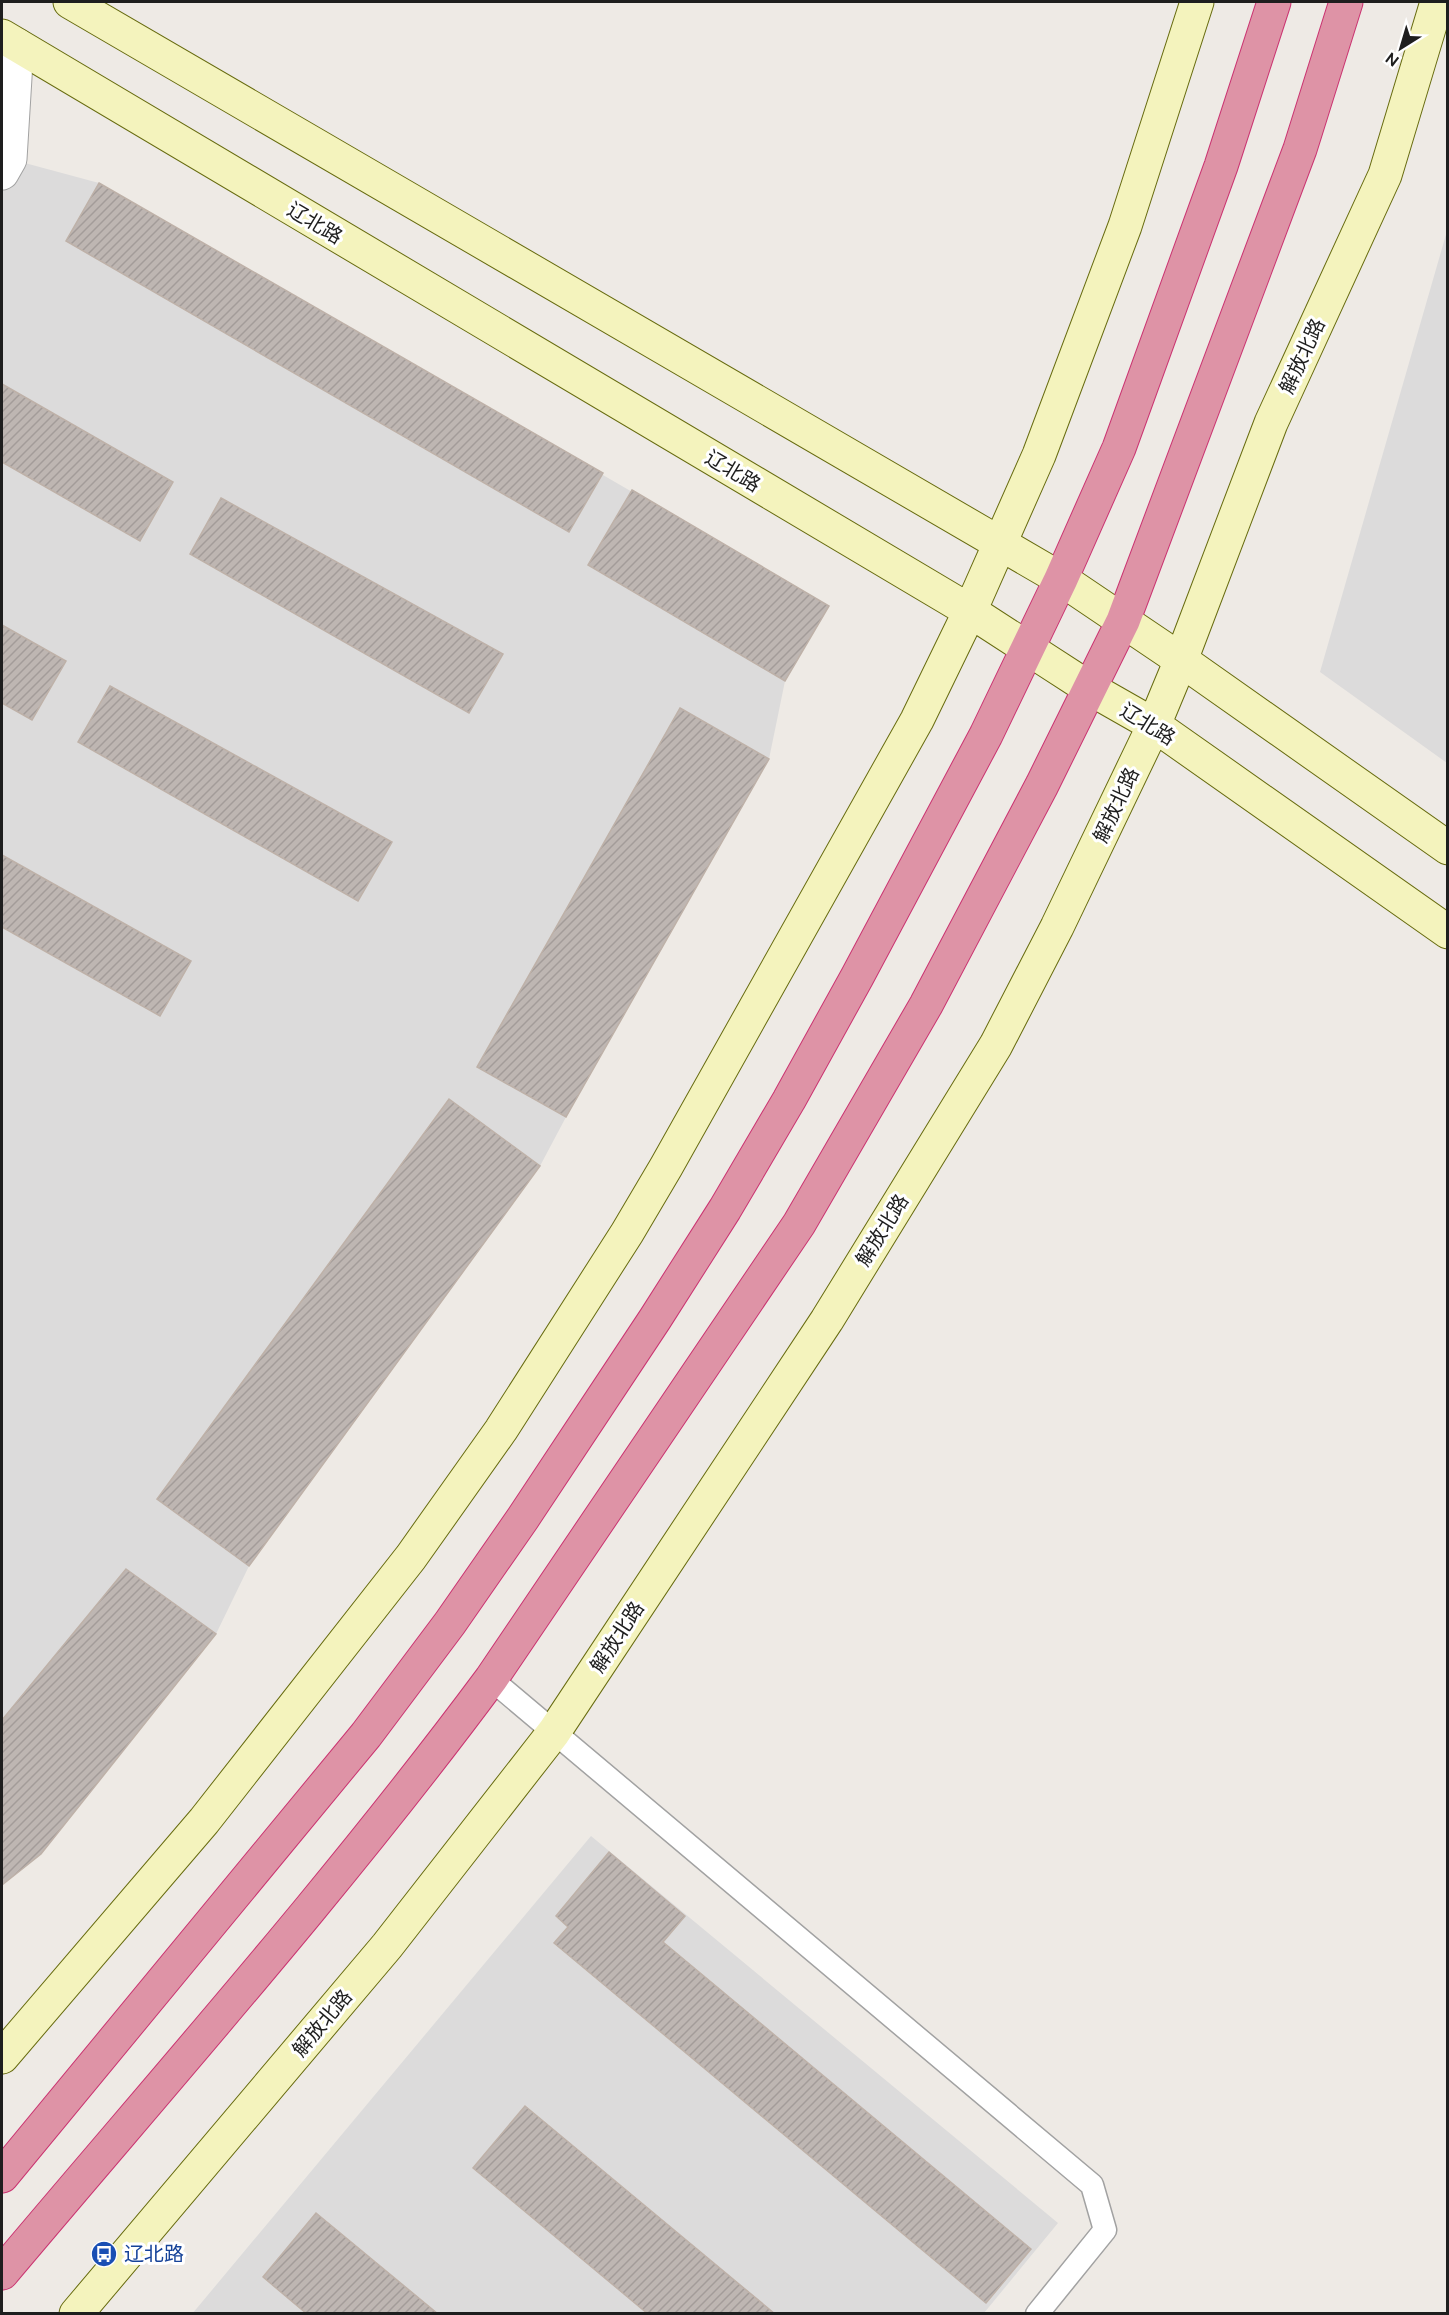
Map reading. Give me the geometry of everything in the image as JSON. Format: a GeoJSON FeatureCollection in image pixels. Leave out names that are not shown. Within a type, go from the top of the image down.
{"type":"FeatureCollection","features":[{"type":"Feature","properties":{"kind":"highway"},"geometry":{"type":"LineString","coordinates":[[2,2176],[366,1735],[450,1623],[524,1518],[656,1319],[725,1209],[789,1100],[857,978],[986,735],[1119,448],[1221,166],[1275,2]]}},
{"type":"Feature","properties":{"kind":"highway"},"geometry":{"type":"LineString","coordinates":[[2,2273],[231,2006],[448,1738],[491,1679],[799,1224],[926,1005],[1042,785],[1123,621],[1300,150],[1346,2]]}},
{"type":"Feature","properties":{"kind":"street"},"geometry":{"type":"LineString","coordinates":[[70,2],[1060,579],[1181,660],[1448,848]]}},
{"type":"Feature","properties":{"kind":"street"},"geometry":{"type":"LineString","coordinates":[[2,2057],[204,1821],[411,1557],[501,1430],[627,1233],[666,1167],[917,720],[970,611],[1039,455],[1125,226],[1197,2]]}},
{"type":"Feature","properties":{"kind":"street","name":"解放北路"},"geometry":{"type":"LineString","coordinates":[[76,2313],[387,1946],[555,1732],[827,1320],[996,1045],[1057,927],[1154,725],[1271,423],[1385,175],[1437,2]]}},
{"type":"Feature","properties":{"kind":"street"},"geometry":{"type":"LineString","coordinates":[[2,173],[10,159],[9,41]]}},
{"type":"Feature","properties":{"kind":"street","name":"辽北路"},"geometry":{"type":"LineString","coordinates":[[9,41],[970,611],[1089,688],[1154,725],[1448,932]]}},
{"type":"Feature","properties":{"kind":"lane"},"geometry":{"type":"LineString","coordinates":[[491,1679],[1092,2185],[1105,2230],[1037,2313]]}},
{"type":"Feature","properties":{"kind":"shaded area"},"geometry":{"type":"Polygon","coordinates":[[[2,154],[10,159],[99,183],[829,606],[785,681],[769,759],[540,1166],[249,1566],[216,1634],[41,1854],[2,1885],[2,154]]]}},
{"type":"Feature","properties":{"kind":"shaded area"},"geometry":{"type":"Polygon","coordinates":[[[1447,231],[1447,763],[1320,672],[1447,231]]]}},
{"type":"Feature","properties":{"kind":"shaded area"},"geometry":{"type":"Polygon","coordinates":[[[591,1836],[1058,2223],[984,2313],[192,2314],[591,1836]]]}},
{"type":"Feature","properties":{"kind":"building"},"geometry":{"type":"Polygon","coordinates":[[[99,183],[603,473],[569,532],[66,241],[99,183]]]}},
{"type":"Feature","properties":{"kind":"building"},"geometry":{"type":"Polygon","coordinates":[[[2,384],[173,482],[140,541],[2,462],[2,384]]]}},
{"type":"Feature","properties":{"kind":"building"},"geometry":{"type":"Polygon","coordinates":[[[632,490],[829,606],[785,681],[588,565],[632,490]]]}},
{"type":"Feature","properties":{"kind":"building"},"geometry":{"type":"Polygon","coordinates":[[[221,498],[503,654],[469,713],[190,554],[221,498]]]}},
{"type":"Feature","properties":{"kind":"building"},"geometry":{"type":"Polygon","coordinates":[[[2,625],[66,661],[32,720],[2,703],[2,625]]]}},
{"type":"Feature","properties":{"kind":"building"},"geometry":{"type":"Polygon","coordinates":[[[110,686],[392,842],[358,901],[78,742],[110,686]]]}},
{"type":"Feature","properties":{"kind":"building"},"geometry":{"type":"Polygon","coordinates":[[[680,708],[769,759],[566,1117],[477,1067],[680,708]]]}},
{"type":"Feature","properties":{"kind":"building"},"geometry":{"type":"Polygon","coordinates":[[[2,855],[191,961],[160,1016],[2,927],[2,855]]]}},
{"type":"Feature","properties":{"kind":"building"},"geometry":{"type":"Polygon","coordinates":[[[2,855],[191,961],[160,1016],[2,927],[2,855]]]}},
{"type":"Feature","properties":{"kind":"building"},"geometry":{"type":"Polygon","coordinates":[[[449,1099],[540,1166],[249,1566],[157,1499],[449,1099]]]}},
{"type":"Feature","properties":{"kind":"building"},"geometry":{"type":"Polygon","coordinates":[[[126,1569],[216,1634],[41,1854],[2,1885],[2,1720],[126,1569]]]}},
{"type":"Feature","properties":{"kind":"building"},"geometry":{"type":"Polygon","coordinates":[[[609,1852],[685,1916],[663,1942],[1031,2249],[986,2303],[554,1943],[568,1927],[556,1916],[609,1852]]]}},
{"type":"Feature","properties":{"kind":"building"},"geometry":{"type":"Polygon","coordinates":[[[525,2106],[775,2314],[648,2314],[473,2168],[525,2106]]]}},
{"type":"Feature","properties":{"kind":"building"},"geometry":{"type":"Polygon","coordinates":[[[316,2213],[438,2314],[307,2314],[263,2277],[316,2213]]]}},
{"type":"Feature","properties":{"kind":"place","name":"辽北路"},"geometry":{"type":"Point","coordinates":[104,2254]}}]}
